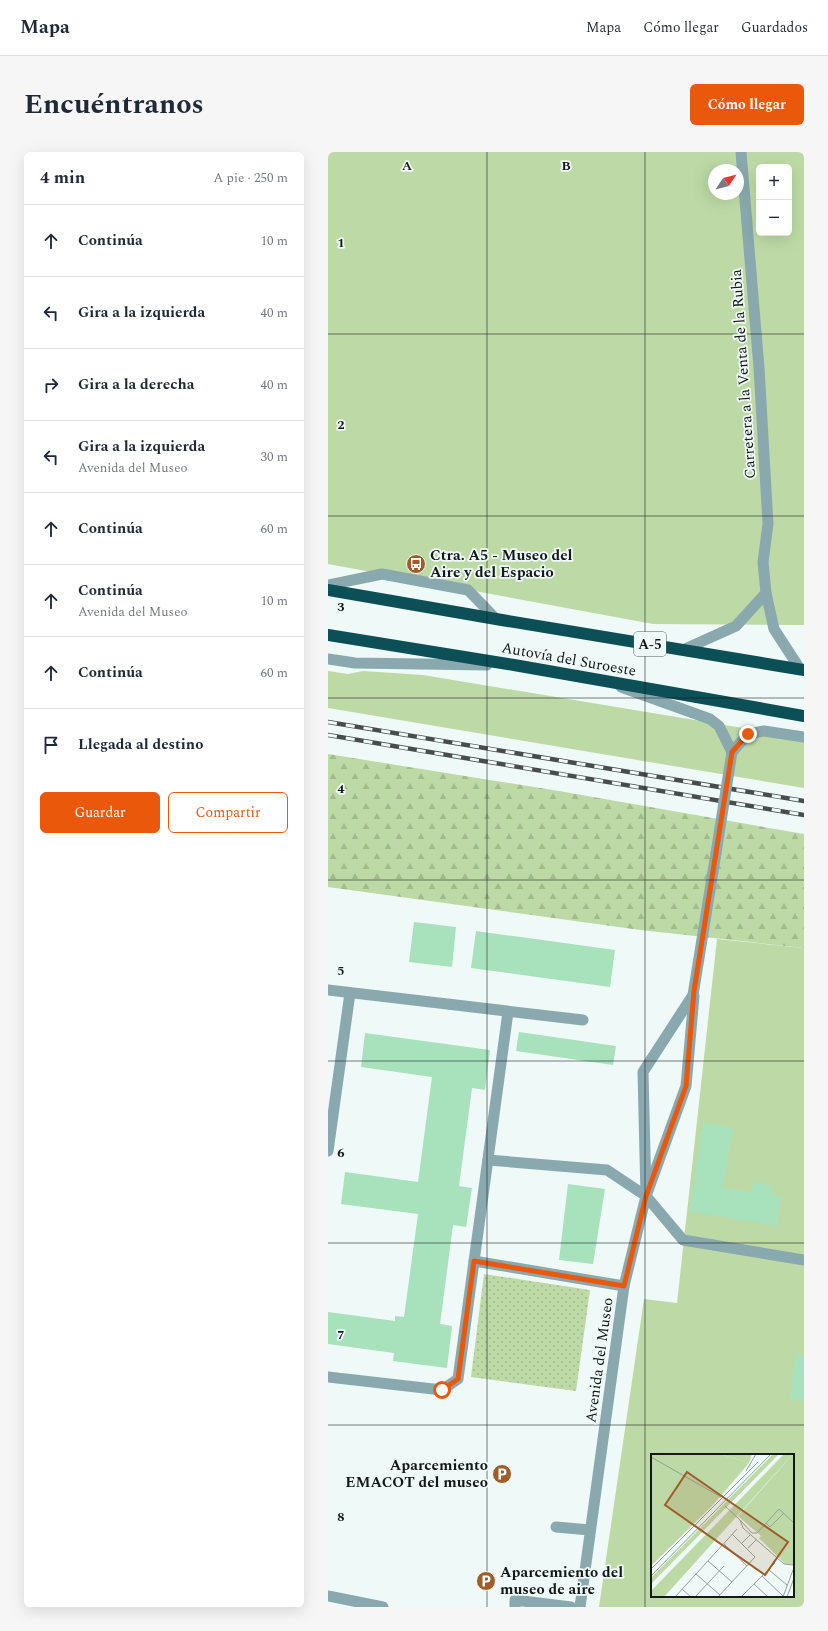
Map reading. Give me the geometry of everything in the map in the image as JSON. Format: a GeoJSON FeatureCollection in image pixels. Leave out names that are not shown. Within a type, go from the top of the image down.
{"type":"FeatureCollection","features":[{"type":"Feature","properties":{"kind":"highway","name":"Autovía del Suroeste"},"geometry":{"type":"LineString","coordinates":[[328,590],[802,669]]}},
{"type":"Feature","properties":{"kind":"highway","name":"Autovía del Suroeste"},"geometry":{"type":"LineString","coordinates":[[328,635],[514,665],[804,716]]}},
{"type":"Feature","properties":{"kind":"street","name":"Carretera a la Venta de la Rubia"},"geometry":{"type":"LineString","coordinates":[[741,152],[759,368],[768,524],[763,562],[766,593],[774,629],[802,669]]}},
{"type":"Feature","properties":{"kind":"street"},"geometry":{"type":"LineString","coordinates":[[328,585],[382,574],[468,590],[496,619]]}},
{"type":"Feature","properties":{"kind":"street"},"geometry":{"type":"LineString","coordinates":[[685,649],[736,626],[766,593]]}},
{"type":"Feature","properties":{"kind":"street"},"geometry":{"type":"LineString","coordinates":[[328,659],[355,663],[514,665]]}},
{"type":"Feature","properties":{"kind":"street"},"geometry":{"type":"LineString","coordinates":[[604,681],[710,719],[720,726],[732,752],[748,734],[764,731],[804,737]]}},
{"type":"Feature","properties":{"kind":"street","name":"Avenida del Museo"},"geometry":{"type":"LineString","coordinates":[[580,1607],[624,1286],[646,1196],[643,1072],[694,995],[732,752]]}},
{"type":"Feature","properties":{"kind":"street"},"geometry":{"type":"LineString","coordinates":[[328,990],[583,1020]]}},
{"type":"Feature","properties":{"kind":"street"},"geometry":{"type":"LineString","coordinates":[[646,1196],[686,1086],[694,991]]}},
{"type":"Feature","properties":{"kind":"street"},"geometry":{"type":"LineString","coordinates":[[328,1151],[350,993]]}},
{"type":"Feature","properties":{"kind":"street"},"geometry":{"type":"LineString","coordinates":[[328,1377],[442,1390],[458,1379],[508,1012]]}},
{"type":"Feature","properties":{"kind":"street"},"geometry":{"type":"LineString","coordinates":[[488,1160],[607,1170],[646,1196],[683,1240],[804,1260]]}},
{"type":"Feature","properties":{"kind":"street"},"geometry":{"type":"LineString","coordinates":[[474,1261],[624,1286]]}},
{"type":"Feature","properties":{"kind":"street"},"geometry":{"type":"LineString","coordinates":[[556,1527],[590,1530]]}},
{"type":"Feature","properties":{"kind":"street"},"geometry":{"type":"LineString","coordinates":[[328,1596],[383,1607]]}},
{"type":"Feature","properties":{"kind":"street"},"geometry":{"type":"LineString","coordinates":[[515,1607],[515,1600],[571,1607]]}},
{"type":"Feature","properties":{"kind":"green space"},"geometry":{"type":"Polygon","coordinates":[[[328,152],[804,152],[804,625],[653,624],[328,564],[328,152]]]}},
{"type":"Feature","properties":{"kind":"green space"},"geometry":{"type":"Polygon","coordinates":[[[328,671],[348,674],[363,671],[423,675],[804,738],[804,788],[328,708],[328,671]]]}},
{"type":"Feature","properties":{"kind":"green space"},"geometry":{"type":"Polygon","coordinates":[[[328,754],[559,791],[804,834],[804,948],[640,930],[328,887],[328,754]]]}},
{"type":"Feature","properties":{"kind":"green space"},"geometry":{"type":"Polygon","coordinates":[[[717,939],[804,948],[804,1607],[599,1607],[644,1299],[677,1303],[717,939]]]}},
{"type":"Feature","properties":{"kind":"green space"},"geometry":{"type":"Polygon","coordinates":[[[484,1274],[590,1290],[576,1391],[471,1377],[484,1274]]]}},
{"type":"Feature","properties":{"kind":"building"},"geometry":{"type":"Polygon","coordinates":[[[414,922],[456,927],[452,967],[409,962],[414,922]]]}},
{"type":"Feature","properties":{"kind":"building"},"geometry":{"type":"Polygon","coordinates":[[[476,931],[615,950],[610,987],[471,968],[476,931]]]}},
{"type":"Feature","properties":{"kind":"building"},"geometry":{"type":"Polygon","coordinates":[[[519,1032],[616,1046],[613,1065],[516,1051],[519,1032]]]}},
{"type":"Feature","properties":{"kind":"building"},"geometry":{"type":"Polygon","coordinates":[[[365,1033],[490,1050],[485,1090],[472,1088],[459,1186],[472,1188],[466,1227],[453,1225],[440,1324],[452,1326],[447,1368],[393,1361],[394,1353],[328,1344],[328,1312],[395,1321],[395,1316],[404,1317],[418,1214],[341,1204],[345,1172],[418,1182],[432,1077],[361,1067],[365,1033]]]}},
{"type":"Feature","properties":{"kind":"building"},"geometry":{"type":"Polygon","coordinates":[[[703,1122],[733,1128],[723,1188],[752,1192],[753,1182],[772,1186],[771,1194],[781,1196],[777,1226],[689,1211],[703,1122]]]}},
{"type":"Feature","properties":{"kind":"building"},"geometry":{"type":"Polygon","coordinates":[[[568,1184],[605,1189],[593,1264],[559,1260],[568,1184]]]}},
{"type":"Feature","properties":{"kind":"building"},"geometry":{"type":"Polygon","coordinates":[[[796,1354],[804,1356],[804,1401],[790,1399],[796,1354]]]}},
{"type":"Feature","properties":{"kind":"railway"},"geometry":{"type":"LineString","coordinates":[[328,722],[804,801]]}},
{"type":"Feature","properties":{"kind":"railway"},"geometry":{"type":"LineString","coordinates":[[328,735],[804,815]]}},
{"type":"Feature","properties":{"kind":"place","name":"Ctra. A5 - Museo del Aire y del Espacio"},"geometry":{"type":"Point","coordinates":[416,564]}},
{"type":"Feature","properties":{"kind":"place","name":"Aparcemiento EMACOT del museo"},"geometry":{"type":"Point","coordinates":[502,1474]}},
{"type":"Feature","properties":{"kind":"place","name":"Aparcemiento del museo de aire"},"geometry":{"type":"Point","coordinates":[486,1581]}},
{"type":"Feature","properties":{"kind":"route"},"geometry":{"type":"LineString","coordinates":[[442,1390],[458,1379],[474,1261],[591,1282],[624,1286],[646,1196],[686,1086],[694,991],[732,752],[739,742],[748,734]]}}]}
